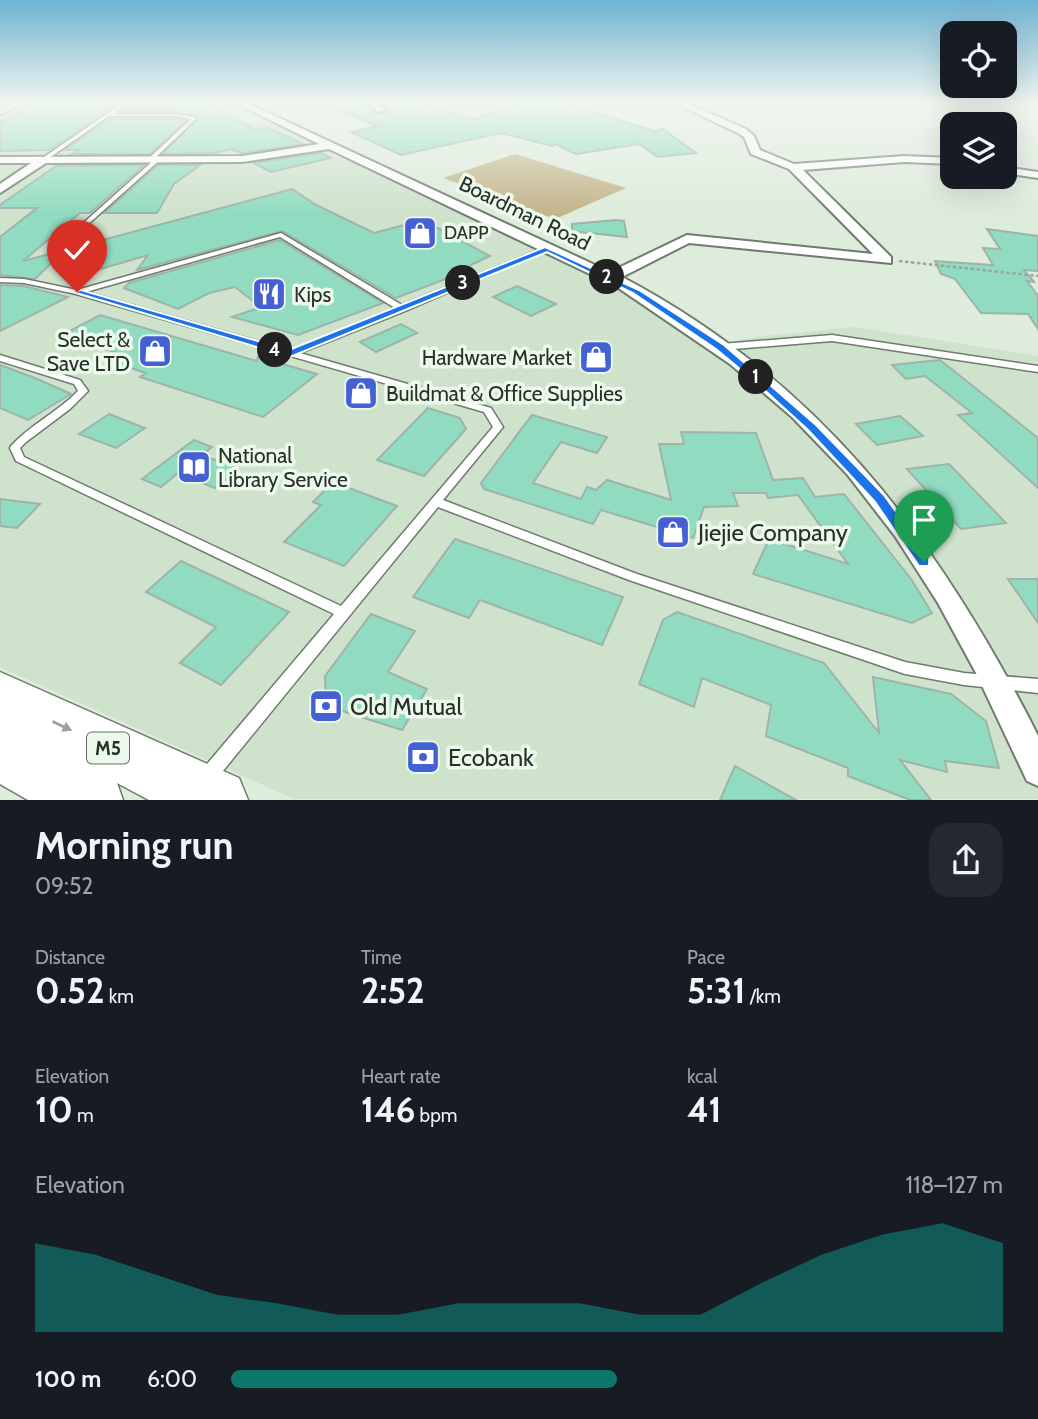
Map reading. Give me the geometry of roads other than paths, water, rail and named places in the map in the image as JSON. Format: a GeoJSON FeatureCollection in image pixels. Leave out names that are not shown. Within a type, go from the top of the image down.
{"type":"FeatureCollection","features":[{"type":"Feature","properties":{"kind":"highway","name":"M5"},"geometry":{"type":"LineString","coordinates":[[0,697],[207,795]]}},
{"type":"Feature","properties":{"kind":"highway","name":"M5"},"geometry":{"type":"LineString","coordinates":[[0,752],[92,800]]}},
{"type":"Feature","properties":{"kind":"street","name":"Boardman Road"},"geometry":{"type":"LineString","coordinates":[[313,139],[609,278],[636,292],[720,347],[812,428],[880,499],[924,562],[998,683],[1038,770]]}},
{"type":"Feature","properties":{"kind":"street"},"geometry":{"type":"LineString","coordinates":[[609,278],[687,240],[886,260],[793,167],[755,152],[750,139]]}},
{"type":"Feature","properties":{"kind":"street"},"geometry":{"type":"LineString","coordinates":[[0,160],[253,158],[327,146]]}},
{"type":"Feature","properties":{"kind":"street"},"geometry":{"type":"LineString","coordinates":[[793,167],[904,159],[940,160]]}},
{"type":"Feature","properties":{"kind":"street"},"geometry":{"type":"LineString","coordinates":[[1,188],[43,160]]}},
{"type":"Feature","properties":{"kind":"street"},"geometry":{"type":"LineString","coordinates":[[1017,172],[1038,175]]}},
{"type":"Feature","properties":{"kind":"lane"},"geometry":{"type":"LineString","coordinates":[[43,160],[73,139]]}},
{"type":"Feature","properties":{"kind":"lane"},"geometry":{"type":"LineString","coordinates":[[73,235],[174,139]]}},
{"type":"Feature","properties":{"kind":"lane"},"geometry":{"type":"LineString","coordinates":[[77,292],[281,235],[402,309]]}},
{"type":"Feature","properties":{"kind":"lane"},"geometry":{"type":"LineString","coordinates":[[290,354],[548,248]]}},
{"type":"Feature","properties":{"kind":"lane"},"geometry":{"type":"LineString","coordinates":[[0,280],[24,281],[77,292],[488,410],[498,428],[342,612],[207,795]]}},
{"type":"Feature","properties":{"kind":"lane"},"geometry":{"type":"LineString","coordinates":[[720,347],[832,338],[1038,369]]}},
{"type":"Feature","properties":{"kind":"lane"},"geometry":{"type":"LineString","coordinates":[[0,358],[77,382],[83,391],[74,403],[25,435],[15,448],[20,459],[342,612]]}},
{"type":"Feature","properties":{"kind":"lane"},"geometry":{"type":"LineString","coordinates":[[436,502],[633,577],[905,668],[937,676],[1038,685]]}},
{"type":"Feature","properties":{"kind":"place","name":"DAPP"},"geometry":{"type":"Point","coordinates":[420,233]}},
{"type":"Feature","properties":{"kind":"place","name":"Kips"},"geometry":{"type":"Point","coordinates":[269,294]}},
{"type":"Feature","properties":{"kind":"place","name":"Select & Save LTD"},"geometry":{"type":"Point","coordinates":[155,351]}},
{"type":"Feature","properties":{"kind":"place","name":"Hardware Market"},"geometry":{"type":"Point","coordinates":[596,357]}},
{"type":"Feature","properties":{"kind":"place","name":"Buildmat & Office Supplies"},"geometry":{"type":"Point","coordinates":[361,393]}},
{"type":"Feature","properties":{"kind":"place","name":"National Library Service"},"geometry":{"type":"Point","coordinates":[194,467]}},
{"type":"Feature","properties":{"kind":"place","name":"Jiejie Company"},"geometry":{"type":"Point","coordinates":[673,532]}},
{"type":"Feature","properties":{"kind":"place","name":"Old Mutual"},"geometry":{"type":"Point","coordinates":[326,706]}},
{"type":"Feature","properties":{"kind":"place","name":"Ecobank"},"geometry":{"type":"Point","coordinates":[423,757]}}]}
